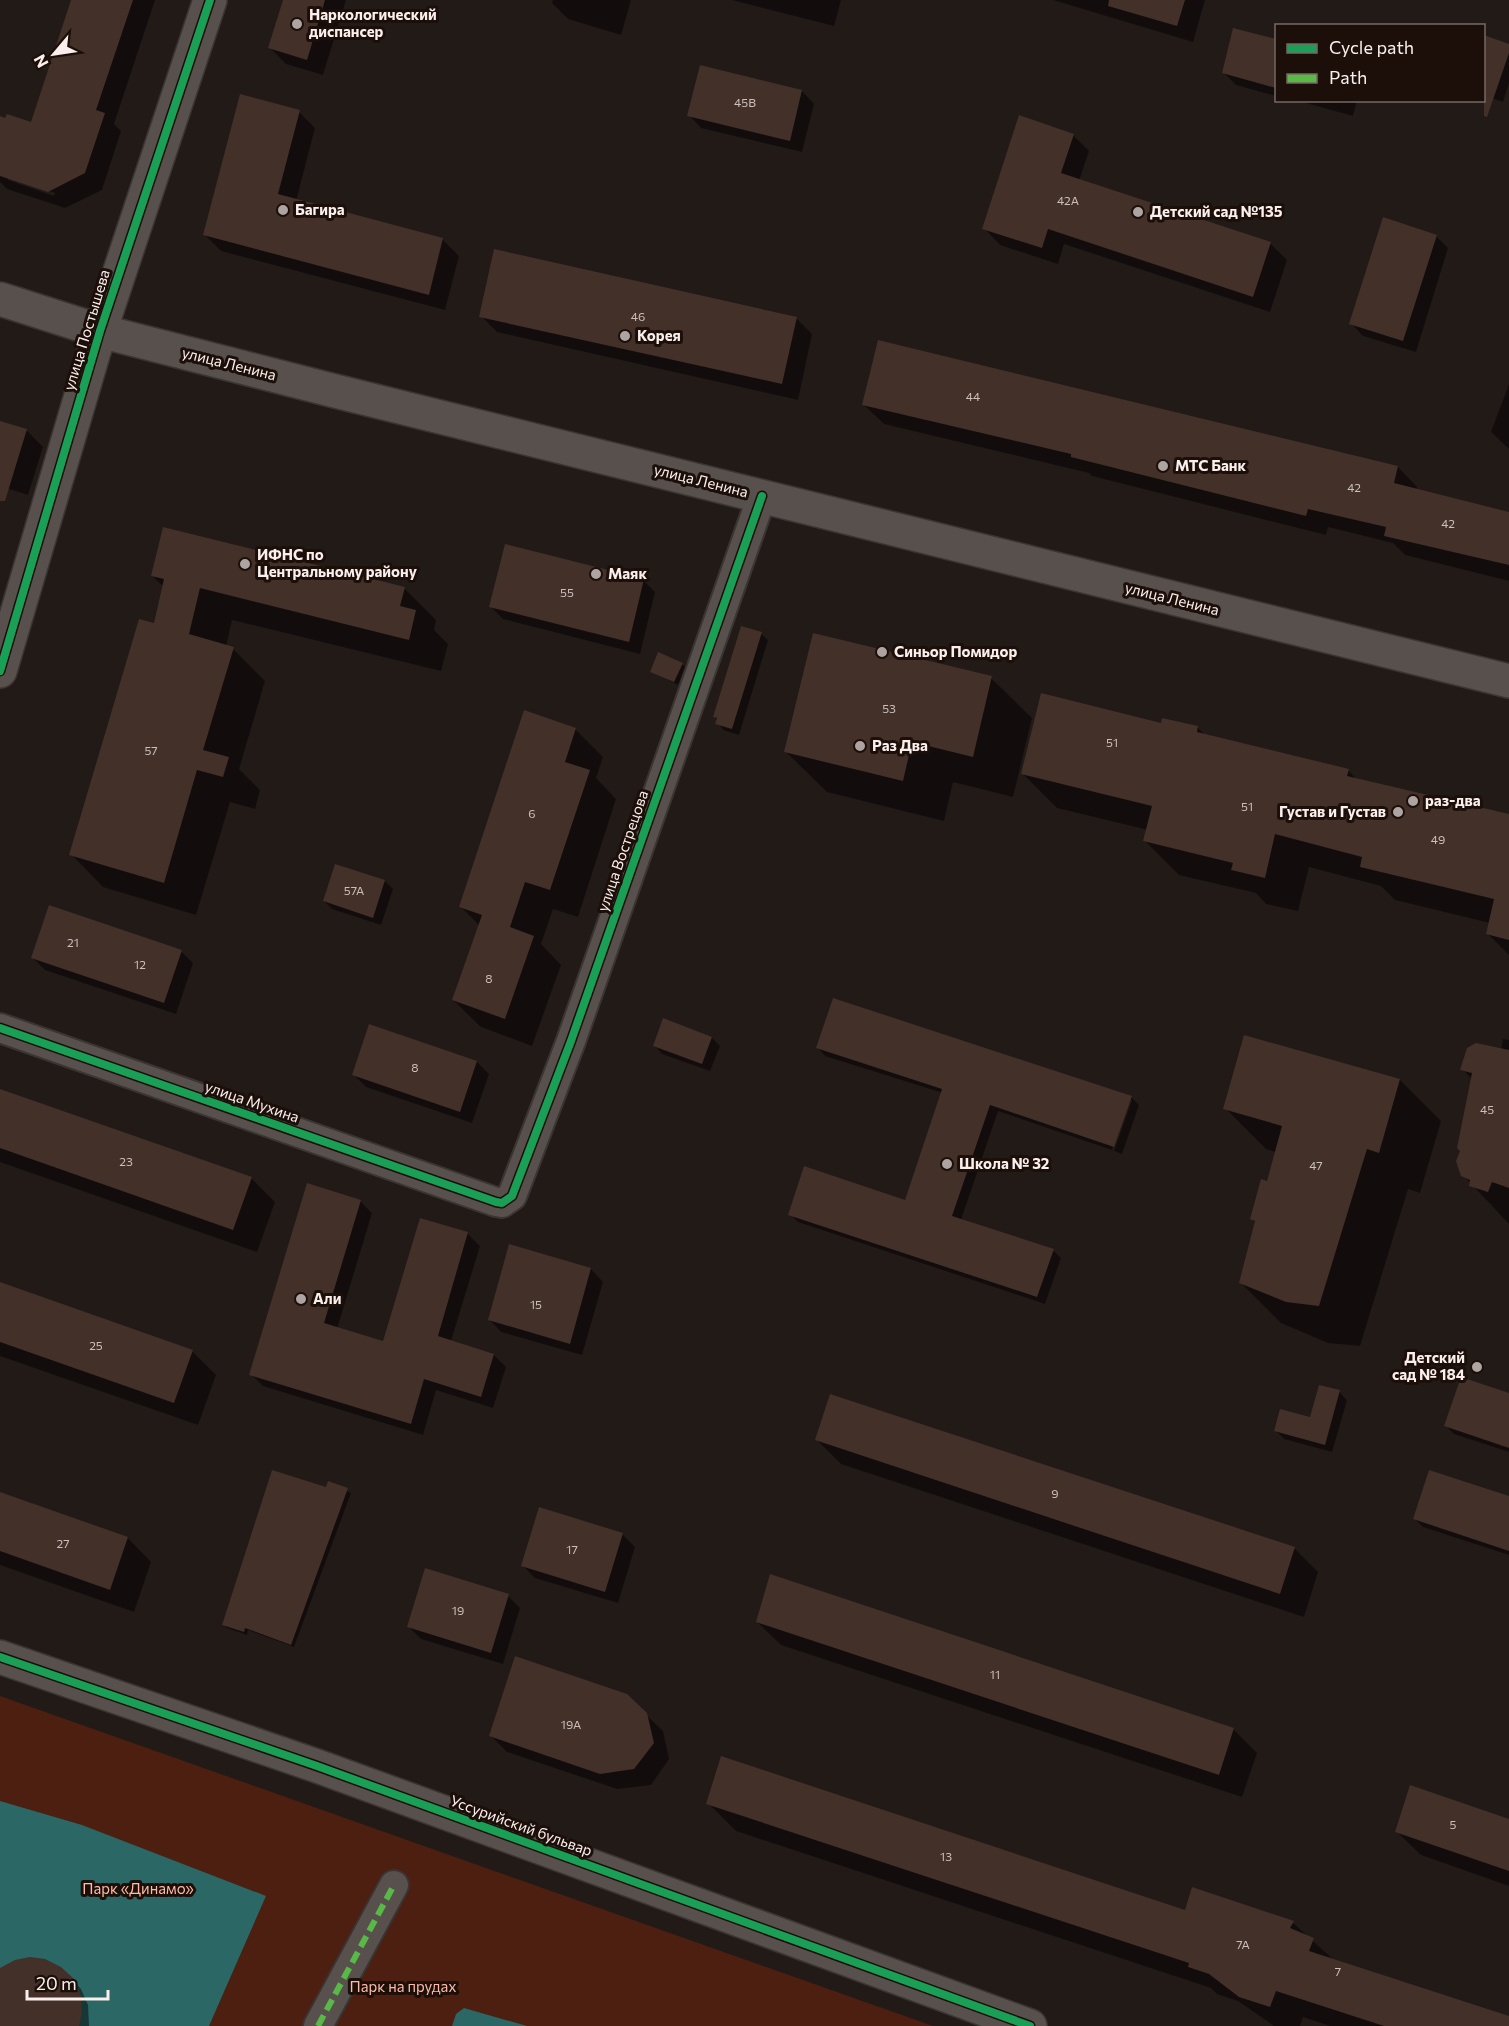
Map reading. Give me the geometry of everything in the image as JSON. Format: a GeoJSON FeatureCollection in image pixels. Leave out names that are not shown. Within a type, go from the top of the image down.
{"type":"FeatureCollection","features":[{"type":"Feature","properties":{"kind":"street","name":"улица Постышева"},"geometry":{"type":"LineString","coordinates":[[0,671],[100,331],[210,0]]}},
{"type":"Feature","properties":{"kind":"street","name":"улица Ленина"},"geometry":{"type":"LineString","coordinates":[[0,299],[100,331],[1509,681]]}},
{"type":"Feature","properties":{"kind":"street","name":"улица Вострецова"},"geometry":{"type":"LineString","coordinates":[[496,1202],[502,1203],[512,1196],[521,1174],[571,1041],[762,496]]}},
{"type":"Feature","properties":{"kind":"street","name":"улица Мухина"},"geometry":{"type":"LineString","coordinates":[[0,1028],[496,1202]]}},
{"type":"Feature","properties":{"kind":"street","name":"Уссурийский бульвар"},"geometry":{"type":"LineString","coordinates":[[0,1657],[317,1766],[1030,2026]]}},
{"type":"Feature","properties":{"kind":"street"},"geometry":{"type":"LineString","coordinates":[[318,2026],[394,1885]]}},
{"type":"Feature","properties":{"kind":"green space","name":"Парк «Динамо»"},"geometry":{"type":"Polygon","coordinates":[[[0,1696],[933,2026],[0,2026],[0,1696]]]}},
{"type":"Feature","properties":{"kind":"water"},"geometry":{"type":"Polygon","coordinates":[[[0,1801],[82,1825],[266,1896],[209,2026],[0,2026],[0,1801]]]}},
{"type":"Feature","properties":{"kind":"water"},"geometry":{"type":"Polygon","coordinates":[[[464,2008],[527,2026],[452,2026],[456,2014],[464,2008]]]}},
{"type":"Feature","properties":{"kind":"building"},"geometry":{"type":"Polygon","coordinates":[[[71,0],[133,0],[96,110],[105,113],[85,173],[48,192],[0,176],[0,116],[5,118],[7,114],[31,122],[71,0]]]}},
{"type":"Feature","properties":{"kind":"building","name":"Наркологический диспансер"},"geometry":{"type":"Polygon","coordinates":[[[283,0],[325,0],[307,60],[268,48],[283,0]]]}},
{"type":"Feature","properties":{"kind":"building"},"geometry":{"type":"Polygon","coordinates":[[[1109,0],[1185,0],[1177,26],[1108,6],[1109,0]]]}},
{"type":"Feature","properties":{"kind":"building"},"geometry":{"type":"Polygon","coordinates":[[[1233,28],[1275,39],[1275,88],[1222,73],[1233,28]]]}},
{"type":"Feature","properties":{"kind":"building"},"geometry":{"type":"Polygon","coordinates":[[[1485,35],[1509,44],[1509,53],[1487,117],[1484,116],[1485,35]]]}},
{"type":"Feature","properties":{"kind":"building"},"geometry":{"type":"Polygon","coordinates":[[[700,65],[802,90],[790,141],[687,116],[700,65]]]}},
{"type":"Feature","properties":{"kind":"building"},"geometry":{"type":"Polygon","coordinates":[[[240,94],[300,110],[278,194],[443,238],[429,295],[203,235],[240,94]]]}},
{"type":"Feature","properties":{"kind":"building"},"geometry":{"type":"Polygon","coordinates":[[[1019,115],[1074,134],[1061,173],[1271,242],[1253,297],[1048,229],[1042,248],[982,229],[1019,115]]]}},
{"type":"Feature","properties":{"kind":"building"},"geometry":{"type":"Polygon","coordinates":[[[1383,217],[1437,235],[1403,341],[1349,324],[1383,217]]]}},
{"type":"Feature","properties":{"kind":"building"},"geometry":{"type":"Polygon","coordinates":[[[494,249],[797,317],[782,384],[479,317],[494,249]]]}},
{"type":"Feature","properties":{"kind":"building"},"geometry":{"type":"Polygon","coordinates":[[[878,340],[1398,466],[1394,483],[1509,512],[1509,565],[1384,536],[1386,527],[1308,509],[1306,516],[1071,457],[1071,454],[862,405],[878,340]]]}},
{"type":"Feature","properties":{"kind":"building"},"geometry":{"type":"Polygon","coordinates":[[[0,421],[27,429],[5,501],[0,501],[0,421]]]}},
{"type":"Feature","properties":{"kind":"building"},"geometry":{"type":"Polygon","coordinates":[[[163,527],[405,587],[400,606],[416,610],[409,640],[200,588],[189,634],[234,647],[203,750],[229,757],[223,777],[197,770],[164,883],[69,855],[139,619],[154,623],[164,579],[151,576],[163,527]]]}},
{"type":"Feature","properties":{"kind":"building"},"geometry":{"type":"Polygon","coordinates":[[[505,544],[644,579],[629,642],[489,607],[505,544]]]}},
{"type":"Feature","properties":{"kind":"building"},"geometry":{"type":"Polygon","coordinates":[[[741,626],[762,632],[732,729],[715,724],[717,718],[713,717],[741,626]]]}},
{"type":"Feature","properties":{"kind":"building"},"geometry":{"type":"Polygon","coordinates":[[[813,633],[992,676],[973,757],[912,742],[903,781],[784,752],[813,633]]]}},
{"type":"Feature","properties":{"kind":"building"},"geometry":{"type":"Polygon","coordinates":[[[658,652],[683,663],[674,682],[650,672],[658,652]]]}},
{"type":"Feature","properties":{"kind":"building"},"geometry":{"type":"Polygon","coordinates":[[[1041,693],[1161,723],[1162,718],[1198,726],[1197,732],[1349,769],[1347,776],[1509,814],[1509,940],[1486,934],[1494,899],[1360,867],[1362,857],[1275,834],[1265,878],[1231,870],[1233,863],[1143,841],[1152,806],[1021,774],[1041,693]]]}},
{"type":"Feature","properties":{"kind":"building"},"geometry":{"type":"Polygon","coordinates":[[[524,710],[576,728],[565,762],[590,770],[550,890],[525,882],[510,927],[534,936],[505,1019],[452,1000],[482,915],[459,907],[524,710]]]}},
{"type":"Feature","properties":{"kind":"building"},"geometry":{"type":"Polygon","coordinates":[[[335,864],[385,880],[373,918],[323,901],[335,864]]]}},
{"type":"Feature","properties":{"kind":"building"},"geometry":{"type":"Polygon","coordinates":[[[49,905],[182,950],[164,1003],[31,958],[49,905]]]}},
{"type":"Feature","properties":{"kind":"building"},"geometry":{"type":"Polygon","coordinates":[[[833,998],[1132,1096],[1114,1147],[990,1105],[952,1216],[1054,1249],[1037,1297],[788,1215],[804,1166],[905,1200],[942,1089],[816,1048],[833,998]]]}},
{"type":"Feature","properties":{"kind":"building"},"geometry":{"type":"Polygon","coordinates":[[[663,1018],[712,1037],[702,1064],[653,1046],[663,1018]]]}},
{"type":"Feature","properties":{"kind":"building"},"geometry":{"type":"Polygon","coordinates":[[[369,1024],[477,1061],[460,1112],[352,1075],[369,1024]]]}},
{"type":"Feature","properties":{"kind":"building"},"geometry":{"type":"Polygon","coordinates":[[[1244,1035],[1400,1079],[1379,1153],[1367,1149],[1319,1306],[1286,1302],[1239,1283],[1255,1221],[1250,1219],[1261,1179],[1267,1181],[1282,1126],[1223,1109],[1244,1035]]]}},
{"type":"Feature","properties":{"kind":"building"},"geometry":{"type":"Polygon","coordinates":[[[1476,1043],[1509,1050],[1509,1188],[1492,1182],[1488,1192],[1469,1186],[1470,1180],[1461,1176],[1456,1161],[1460,1151],[1457,1148],[1472,1073],[1460,1070],[1467,1048],[1476,1043]]]}},
{"type":"Feature","properties":{"kind":"building"},"geometry":{"type":"Polygon","coordinates":[[[0,1089],[252,1177],[233,1230],[0,1148],[0,1089]]]}},
{"type":"Feature","properties":{"kind":"building","name":"Али"},"geometry":{"type":"Polygon","coordinates":[[[307,1183],[361,1200],[324,1323],[383,1341],[420,1218],[468,1232],[438,1336],[494,1354],[481,1397],[424,1379],[411,1424],[249,1375],[307,1183]]]}},
{"type":"Feature","properties":{"kind":"building"},"geometry":{"type":"Polygon","coordinates":[[[509,1244],[591,1268],[570,1344],[488,1320],[509,1244]]]}},
{"type":"Feature","properties":{"kind":"building"},"geometry":{"type":"Polygon","coordinates":[[[0,1282],[193,1350],[174,1403],[0,1342],[0,1282]]]}},
{"type":"Feature","properties":{"kind":"building"},"geometry":{"type":"Polygon","coordinates":[[[1461,1377],[1509,1393],[1509,1448],[1444,1426],[1461,1377]]]}},
{"type":"Feature","properties":{"kind":"building"},"geometry":{"type":"Polygon","coordinates":[[[1319,1385],[1340,1390],[1325,1445],[1274,1431],[1280,1409],[1310,1417],[1319,1385]]]}},
{"type":"Feature","properties":{"kind":"building"},"geometry":{"type":"Polygon","coordinates":[[[830,1394],[1295,1547],[1280,1594],[815,1440],[830,1394]]]}},
{"type":"Feature","properties":{"kind":"building"},"geometry":{"type":"Polygon","coordinates":[[[272,1470],[326,1487],[328,1481],[348,1488],[291,1645],[245,1628],[244,1632],[222,1625],[272,1470]]]}},
{"type":"Feature","properties":{"kind":"building"},"geometry":{"type":"Polygon","coordinates":[[[1429,1470],[1509,1496],[1509,1551],[1413,1519],[1429,1470]]]}},
{"type":"Feature","properties":{"kind":"building"},"geometry":{"type":"Polygon","coordinates":[[[0,1492],[128,1537],[110,1590],[0,1551],[0,1492]]]}},
{"type":"Feature","properties":{"kind":"building"},"geometry":{"type":"Polygon","coordinates":[[[539,1507],[623,1533],[605,1592],[521,1566],[539,1507]]]}},
{"type":"Feature","properties":{"kind":"building"},"geometry":{"type":"Polygon","coordinates":[[[425,1568],[509,1594],[491,1653],[407,1627],[425,1568]]]}},
{"type":"Feature","properties":{"kind":"building"},"geometry":{"type":"Polygon","coordinates":[[[770,1574],[1234,1728],[1219,1775],[756,1622],[770,1574]]]}},
{"type":"Feature","properties":{"kind":"building"},"geometry":{"type":"Polygon","coordinates":[[[515,1656],[627,1694],[647,1713],[654,1743],[634,1769],[600,1774],[489,1736],[515,1656]]]}},
{"type":"Feature","properties":{"kind":"building"},"geometry":{"type":"Polygon","coordinates":[[[721,1756],[1185,1910],[1192,1887],[1294,1921],[1290,1928],[1314,1938],[1309,1951],[1509,2016],[1509,2026],[1384,2026],[1276,1991],[1270,2007],[1239,1997],[1209,1974],[1188,1967],[1189,1963],[706,1804],[721,1756]]]}},
{"type":"Feature","properties":{"kind":"building"},"geometry":{"type":"Polygon","coordinates":[[[1410,1785],[1509,1819],[1509,1871],[1395,1832],[1410,1785]]]}},
{"type":"Feature","properties":{"kind":"building"},"geometry":{"type":"Polygon","coordinates":[[[30,1957],[45,1959],[61,1967],[74,1979],[81,1996],[82,2013],[79,2026],[0,2026],[0,1968],[15,1960],[30,1957]]]}},
{"type":"Feature","properties":{"kind":"marked path"},"geometry":{"type":"LineString","coordinates":[[318,2026],[394,1885]]}},
{"type":"Feature","properties":{"kind":"cycle path"},"geometry":{"type":"LineString","coordinates":[[0,671],[100,331],[210,0]]}},
{"type":"Feature","properties":{"kind":"cycle path"},"geometry":{"type":"LineString","coordinates":[[0,1028],[502,1203],[512,1196],[571,1041],[762,496]]}},
{"type":"Feature","properties":{"kind":"cycle path"},"geometry":{"type":"LineString","coordinates":[[0,1657],[317,1766],[1030,2026]]}},
{"type":"Feature","properties":{"kind":"place","name":"Наркологический диспансер"},"geometry":{"type":"Point","coordinates":[297,24]}},
{"type":"Feature","properties":{"kind":"place","name":"Багира"},"geometry":{"type":"Point","coordinates":[283,210]}},
{"type":"Feature","properties":{"kind":"place","name":"Детский сад №135"},"geometry":{"type":"Point","coordinates":[1138,212]}},
{"type":"Feature","properties":{"kind":"place","name":"Корея"},"geometry":{"type":"Point","coordinates":[625,336]}},
{"type":"Feature","properties":{"kind":"place","name":"МТС Банк"},"geometry":{"type":"Point","coordinates":[1163,466]}},
{"type":"Feature","properties":{"kind":"place","name":"ИФНС по Центральному району"},"geometry":{"type":"Point","coordinates":[245,564]}},
{"type":"Feature","properties":{"kind":"place","name":"Маяк"},"geometry":{"type":"Point","coordinates":[596,574]}},
{"type":"Feature","properties":{"kind":"place","name":"Синьор Помидор"},"geometry":{"type":"Point","coordinates":[882,652]}},
{"type":"Feature","properties":{"kind":"place","name":"Раз Два"},"geometry":{"type":"Point","coordinates":[860,746]}},
{"type":"Feature","properties":{"kind":"place","name":"раз-два"},"geometry":{"type":"Point","coordinates":[1413,801]}},
{"type":"Feature","properties":{"kind":"place","name":"Густав и Густав"},"geometry":{"type":"Point","coordinates":[1398,812]}},
{"type":"Feature","properties":{"kind":"place","name":"Школа № 32"},"geometry":{"type":"Point","coordinates":[947,1164]}},
{"type":"Feature","properties":{"kind":"place","name":"Али"},"geometry":{"type":"Point","coordinates":[301,1299]}},
{"type":"Feature","properties":{"kind":"place","name":"Детский сад № 184"},"geometry":{"type":"Point","coordinates":[1477,1367]}},
{"type":"Feature","properties":{"kind":"park label","name":"Парк на прудах"},"geometry":{"type":"Point","coordinates":[403,1987]}}]}
